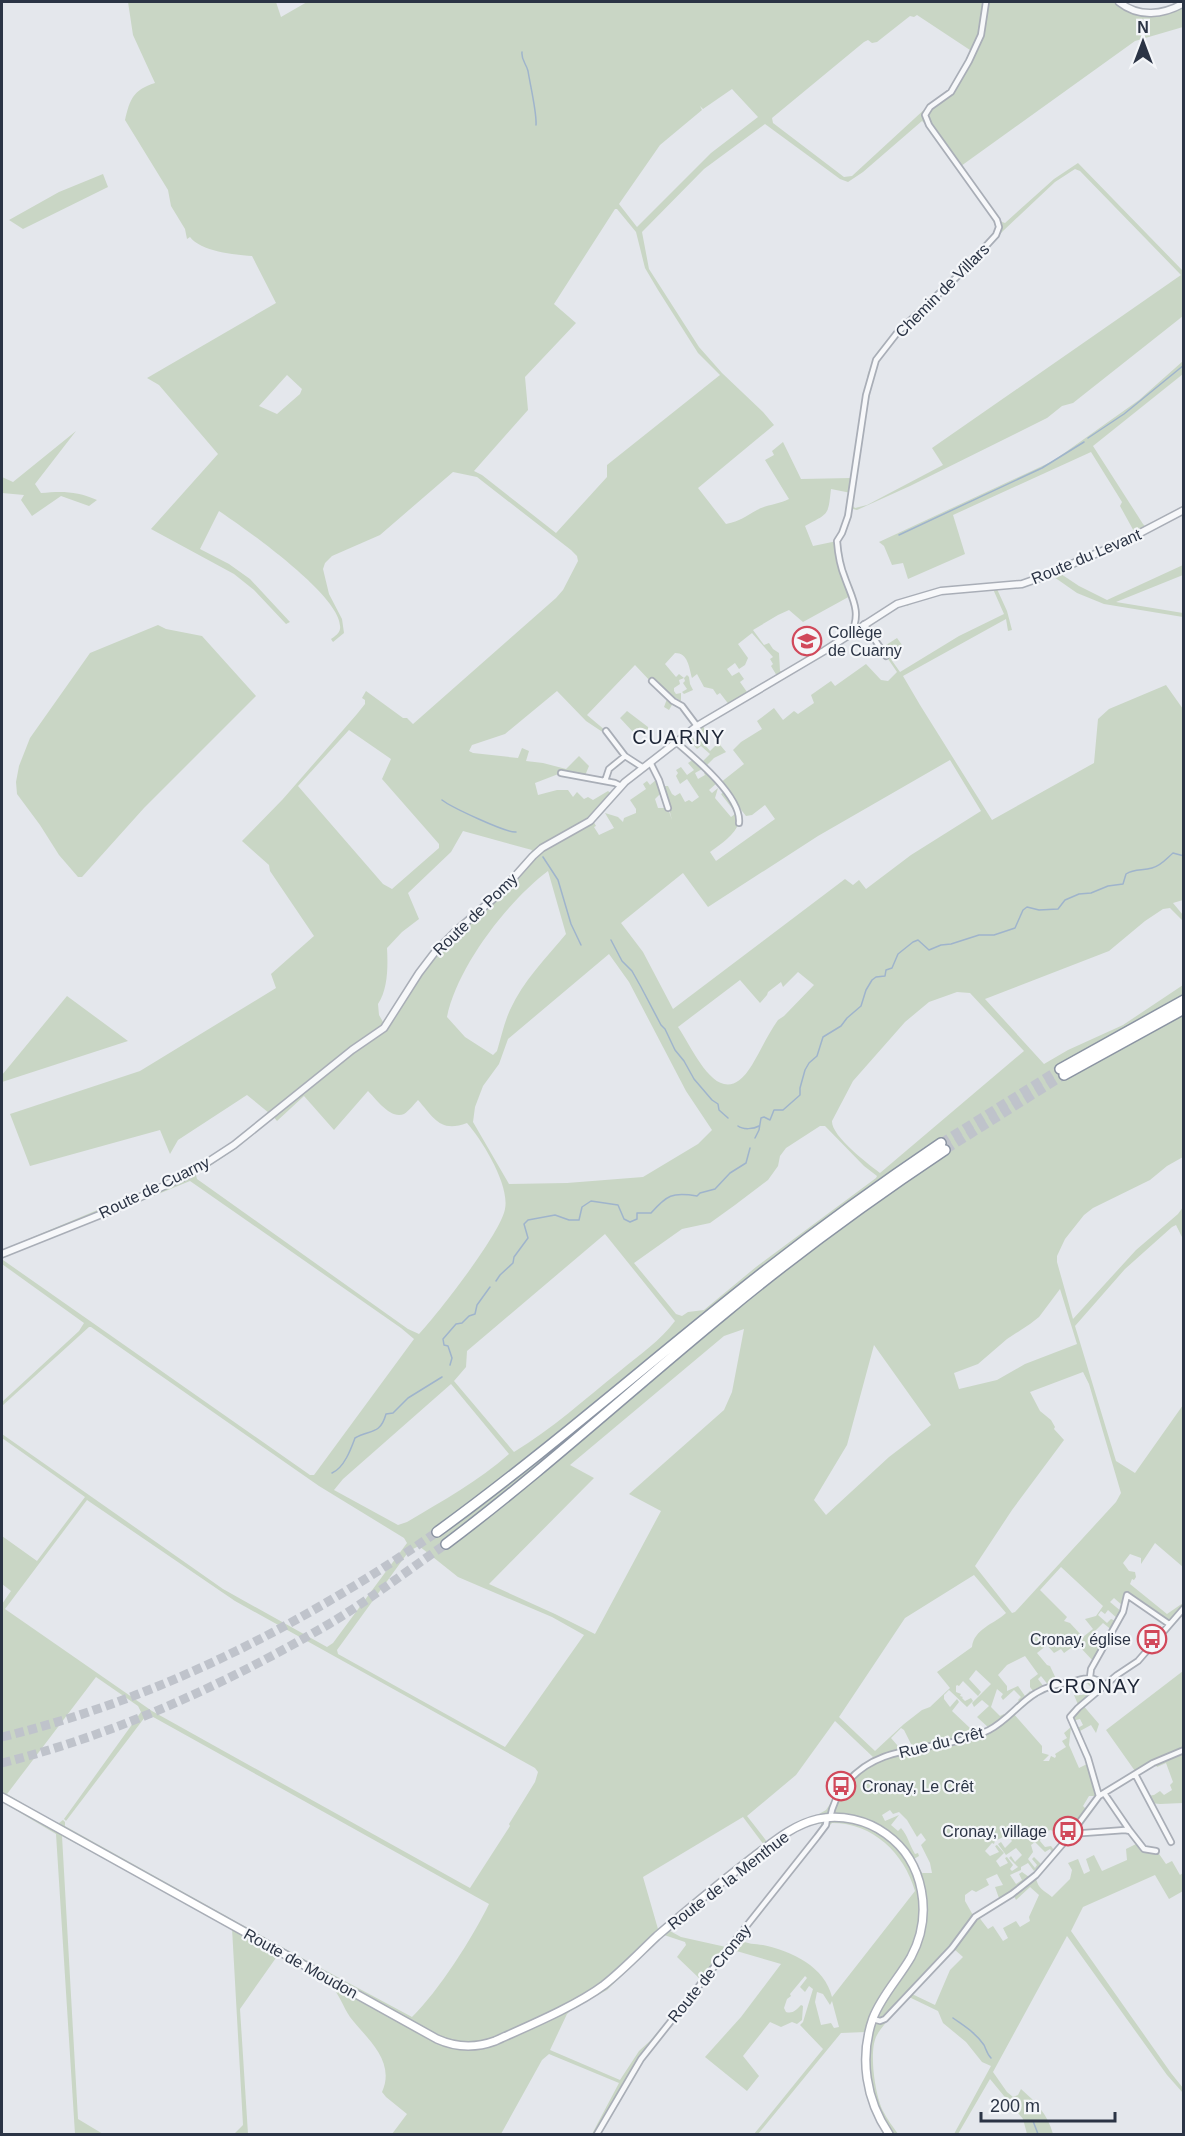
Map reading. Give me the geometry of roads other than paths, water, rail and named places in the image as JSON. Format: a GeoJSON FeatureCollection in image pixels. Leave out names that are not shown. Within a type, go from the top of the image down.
{"type":"FeatureCollection","features":[{"type":"Feature","properties":{"kind":"highway"},"geometry":{"type":"LineString","coordinates":[[1184,1000],[1062,1072],[1184,1009]]}},
{"type":"Feature","properties":{"kind":"highway"},"geometry":{"type":"LineString","coordinates":[[437,1532],[537,1456],[775,1262],[851,1206],[943,1146],[765,1281],[545,1466],[446,1545]]}},
{"type":"Feature","properties":{"kind":"main road","name":"Route de Moudon"},"geometry":{"type":"LineString","coordinates":[[2,1797],[450,2044],[477,2046],[495,2041],[580,1999],[607,1982]]}},
{"type":"Feature","properties":{"kind":"main road","name":"Route de la Menthue"},"geometry":{"type":"LineString","coordinates":[[607,1982],[697,1902],[777,1839],[802,1825],[829,1818],[862,1822],[873,1826],[890,1837],[909,1858],[921,1888],[923,1915],[917,1943],[880,2003],[868,2037],[866,2064],[869,2091],[878,2115],[889,2134]]}},
{"type":"Feature","properties":{"kind":"street","name":"Chemin de Villars"},"geometry":{"type":"LineString","coordinates":[[857,614],[841,565],[837,541],[848,516],[868,388],[876,360],[897,333],[963,272],[998,232],[997,220],[929,125],[925,115],[930,107],[951,92],[969,61],[982,29],[986,2]]}},
{"type":"Feature","properties":{"kind":"street"},"geometry":{"type":"LineString","coordinates":[[1119,2],[1131,9],[1146,13],[1171,10],[1184,3]]}},
{"type":"Feature","properties":{"kind":"street","name":"Route du Levant"},"geometry":{"type":"LineString","coordinates":[[621,786],[642,767],[697,726],[897,604],[930,593],[961,587],[1022,584],[1121,543],[1184,510]]}},
{"type":"Feature","properties":{"kind":"street"},"geometry":{"type":"LineString","coordinates":[[857,614],[860,622],[866,623],[886,656]]}},
{"type":"Feature","properties":{"kind":"street"},"geometry":{"type":"LineString","coordinates":[[851,633],[857,614]]}},
{"type":"Feature","properties":{"kind":"street"},"geometry":{"type":"LineString","coordinates":[[652,681],[673,702],[682,706],[697,726]]}},
{"type":"Feature","properties":{"kind":"street"},"geometry":{"type":"LineString","coordinates":[[606,731],[625,756],[642,767]]}},
{"type":"Feature","properties":{"kind":"street"},"geometry":{"type":"LineString","coordinates":[[676,741],[708,771],[732,800],[740,812],[739,823]]}},
{"type":"Feature","properties":{"kind":"street"},"geometry":{"type":"LineString","coordinates":[[604,781],[609,769],[625,756]]}},
{"type":"Feature","properties":{"kind":"street"},"geometry":{"type":"LineString","coordinates":[[650,762],[659,780],[668,808]]}},
{"type":"Feature","properties":{"kind":"street"},"geometry":{"type":"LineString","coordinates":[[561,773],[621,786]]}},
{"type":"Feature","properties":{"kind":"street","name":"Route de Pomy"},"geometry":{"type":"LineString","coordinates":[[379,1032],[389,1022],[419,973],[441,947],[501,892],[533,856],[542,848],[592,819],[621,786]]}},
{"type":"Feature","properties":{"kind":"street","name":"Route de Cuarny"},"geometry":{"type":"LineString","coordinates":[[2,1254],[117,1208],[188,1174],[234,1144],[352,1050],[379,1032]]}},
{"type":"Feature","properties":{"kind":"street"},"geometry":{"type":"LineString","coordinates":[[1106,1685],[1090,1677],[1091,1669],[1123,1612],[1127,1595],[1169,1624]]}},
{"type":"Feature","properties":{"kind":"street"},"geometry":{"type":"LineString","coordinates":[[1156,1851],[1144,1849],[1101,1795],[1070,1717],[1078,1708],[1138,1661],[1184,1608]]}},
{"type":"Feature","properties":{"kind":"street","name":"Rue du Crêt"},"geometry":{"type":"LineString","coordinates":[[829,1818],[845,1785],[870,1762],[884,1756],[989,1730],[1035,1693],[1045,1688],[1090,1677]]}},
{"type":"Feature","properties":{"kind":"street"},"geometry":{"type":"LineString","coordinates":[[873,2019],[881,2021],[888,2017],[958,1942],[975,1917],[1032,1879],[1101,1795],[1153,1763],[1184,1750]]}},
{"type":"Feature","properties":{"kind":"street"},"geometry":{"type":"LineString","coordinates":[[1135,1774],[1171,1842]]}},
{"type":"Feature","properties":{"kind":"street","name":"Route de Cronay"},"geometry":{"type":"LineString","coordinates":[[597,2134],[641,2058],[817,1837],[829,1818]]}},
{"type":"Feature","properties":{"kind":"street"},"geometry":{"type":"LineString","coordinates":[[1070,1834],[1130,1831]]}},
{"type":"Feature","properties":{"kind":"waterway"},"geometry":{"type":"LineString","coordinates":[[522,52],[528,71],[536,125]]}},
{"type":"Feature","properties":{"kind":"waterway"},"geometry":{"type":"LineString","coordinates":[[1088,438],[1124,414],[1184,365]]}},
{"type":"Feature","properties":{"kind":"waterway"},"geometry":{"type":"LineString","coordinates":[[899,535],[1042,468],[1084,442]]}},
{"type":"Feature","properties":{"kind":"waterway"},"geometry":{"type":"LineString","coordinates":[[442,800],[479,819],[516,832]]}},
{"type":"Feature","properties":{"kind":"waterway"},"geometry":{"type":"LineString","coordinates":[[755,1138],[761,1118],[770,1120],[774,1110],[783,1110],[800,1095],[805,1070],[817,1056],[823,1037],[841,1026],[861,1006],[872,980],[885,976],[886,970],[892,968],[898,954],[913,942],[918,940],[929,950],[979,935],[994,935],[1015,928],[1023,910],[1027,907],[1039,910],[1058,909],[1065,900],[1079,894],[1123,884],[1126,874],[1155,867],[1173,853],[1184,856]]}},
{"type":"Feature","properties":{"kind":"waterway"},"geometry":{"type":"LineString","coordinates":[[543,857],[558,880],[571,924],[581,945]]}},
{"type":"Feature","properties":{"kind":"waterway"},"geometry":{"type":"LineString","coordinates":[[611,940],[622,961],[632,971],[675,1050],[694,1079],[728,1118]]}},
{"type":"Feature","properties":{"kind":"waterway"},"geometry":{"type":"LineString","coordinates":[[738,1126],[748,1129],[759,1126]]}},
{"type":"Feature","properties":{"kind":"waterway"},"geometry":{"type":"LineString","coordinates":[[496,1281],[513,1263],[514,1257],[528,1238],[524,1224],[528,1220],[555,1215],[569,1220],[579,1220],[582,1207],[591,1201],[618,1205],[624,1219],[630,1222],[637,1219],[637,1213],[651,1213],[661,1202],[671,1196],[682,1194],[697,1196],[715,1189],[730,1173],[746,1163],[750,1148]]}},
{"type":"Feature","properties":{"kind":"waterway"},"geometry":{"type":"LineString","coordinates":[[450,1365],[452,1358],[443,1339],[456,1324],[462,1323],[475,1314],[477,1305],[490,1287]]}},
{"type":"Feature","properties":{"kind":"waterway"},"geometry":{"type":"LineString","coordinates":[[332,1473],[343,1463],[355,1438],[377,1429],[381,1426],[386,1414],[393,1413],[408,1398],[442,1377]]}},
{"type":"Feature","properties":{"kind":"waterway"},"geometry":{"type":"LineString","coordinates":[[953,2018],[977,2037],[991,2058]]}},
{"type":"Feature","properties":{"kind":"waterway"},"geometry":{"type":"LineString","coordinates":[[1033,2121],[1038,2134]]}},
{"type":"Feature","properties":{"kind":"tunnel"},"geometry":{"type":"LineString","coordinates":[[941,1143],[1060,1069]]}},
{"type":"Feature","properties":{"kind":"tunnel"},"geometry":{"type":"LineString","coordinates":[[945,1150],[1064,1075]]}},
{"type":"Feature","properties":{"kind":"tunnel"},"geometry":{"type":"LineString","coordinates":[[2,1737],[118,1702],[228,1655],[335,1598],[437,1532]]}},
{"type":"Feature","properties":{"kind":"tunnel"},"geometry":{"type":"LineString","coordinates":[[2,1763],[129,1722],[211,1687],[329,1624],[446,1544]]}},
{"type":"Feature","properties":{"kind":"place","name":"Collège de Cuarny"},"geometry":{"type":"Point","coordinates":[807,641]}},
{"type":"Feature","properties":{"kind":"place","name":"Cronay, église"},"geometry":{"type":"Point","coordinates":[1152,1639]}},
{"type":"Feature","properties":{"kind":"place","name":"Cronay, Le Crêt"},"geometry":{"type":"Point","coordinates":[841,1786]}},
{"type":"Feature","properties":{"kind":"place","name":"Cronay, village"},"geometry":{"type":"Point","coordinates":[1068,1831]}},
{"type":"Feature","properties":{"kind":"district","name":"CUARNY"},"geometry":{"type":"Point","coordinates":[679,737]}},
{"type":"Feature","properties":{"kind":"district","name":"CRONAY"},"geometry":{"type":"Point","coordinates":[1095,1686]}}]}
